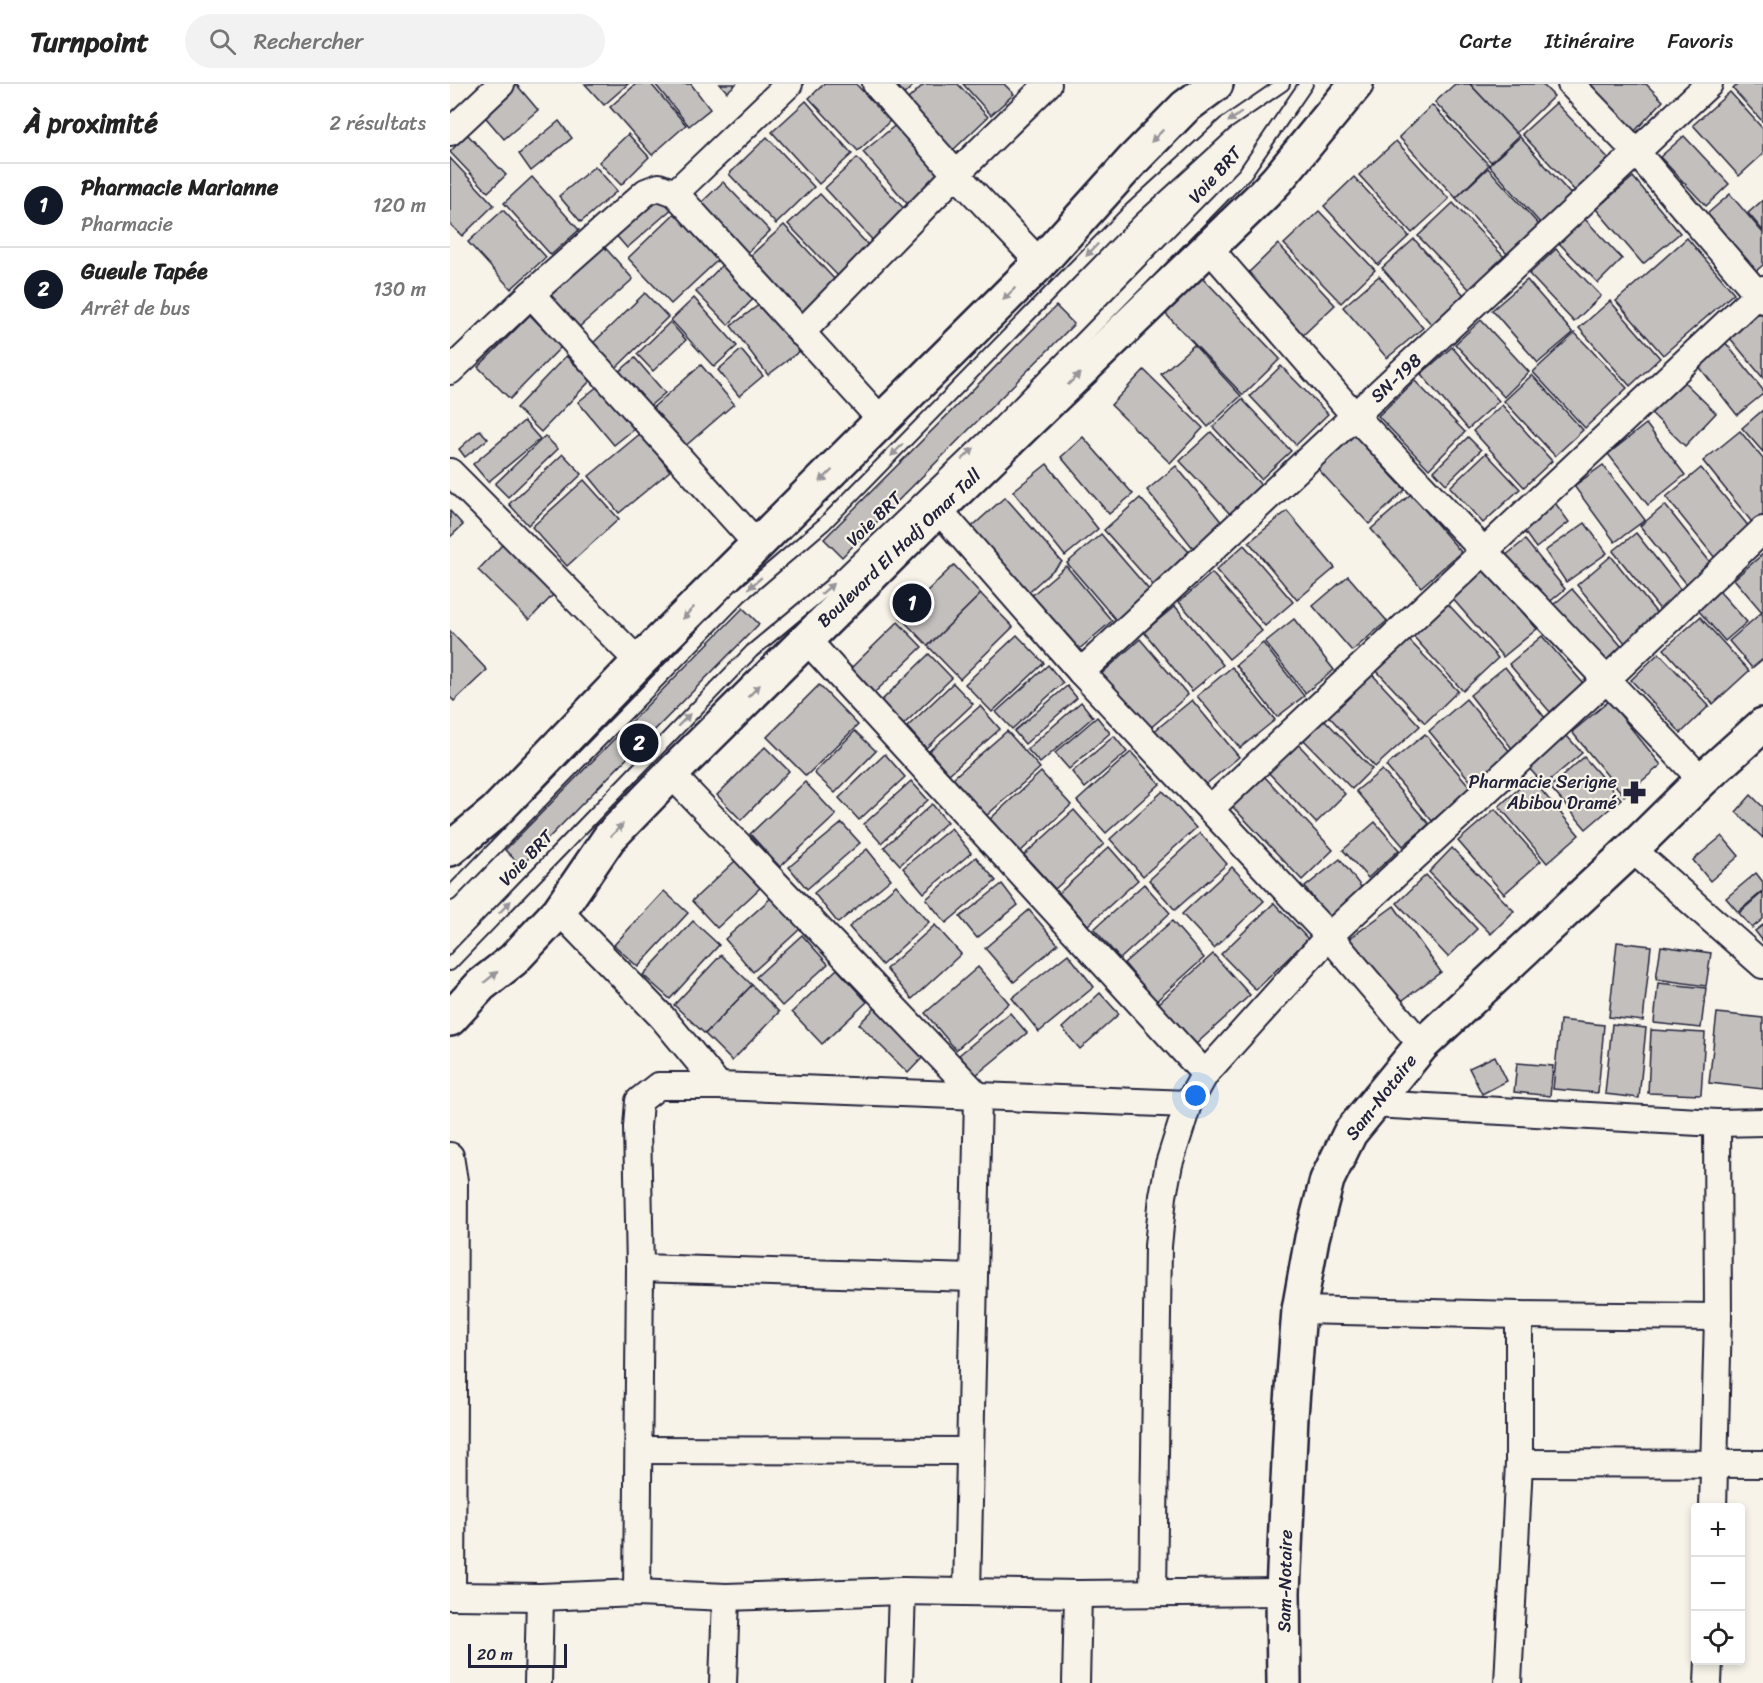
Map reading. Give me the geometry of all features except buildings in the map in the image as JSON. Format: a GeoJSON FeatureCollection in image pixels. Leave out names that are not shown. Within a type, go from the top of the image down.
{"type":"FeatureCollection","features":[{"type":"Feature","properties":{"kind":"main road"},"geometry":{"type":"LineString","coordinates":[[450,849],[495,812],[639,662],[1040,263],[1185,107],[1216,84]]}},
{"type":"Feature","properties":{"kind":"main road","name":"Boulevard El Hadj Omar Tall"},"geometry":{"type":"LineString","coordinates":[[450,1019],[481,985],[513,960],[559,911],[609,838],[671,774],[806,639],[1277,180],[1356,84]]}},
{"type":"Feature","properties":{"kind":"main road","name":"Sam-Notaire"},"geometry":{"type":"LineString","coordinates":[[1284,1683],[1283,1592],[1291,1416],[1299,1310],[1312,1238],[1327,1180],[1350,1133],[1422,1045],[1763,725]]}},
{"type":"Feature","properties":{"kind":"street"},"geometry":{"type":"LineString","coordinates":[[450,132],[501,84]]}},
{"type":"Feature","properties":{"kind":"street"},"geometry":{"type":"LineString","coordinates":[[675,193],[789,84]]}},
{"type":"Feature","properties":{"kind":"street"},"geometry":{"type":"LineString","coordinates":[[876,84],[956,174],[1040,263]]}},
{"type":"Feature","properties":{"kind":"street"},"geometry":{"type":"LineString","coordinates":[[801,333],[956,174],[1048,84]]}},
{"type":"Feature","properties":{"kind":"street"},"geometry":{"type":"LineString","coordinates":[[1210,809],[1761,295],[1636,152],[1571,84]]}},
{"type":"Feature","properties":{"kind":"street","name":"SN-198"},"geometry":{"type":"LineString","coordinates":[[1082,672],[1709,84]]}},
{"type":"Feature","properties":{"kind":"street"},"geometry":{"type":"LineString","coordinates":[[450,371],[531,294],[646,192],[659,187],[675,193],[882,421]]}},
{"type":"Feature","properties":{"kind":"street"},"geometry":{"type":"LineString","coordinates":[[1209,248],[1355,416],[1702,780]]}},
{"type":"Feature","properties":{"kind":"street"},"geometry":{"type":"LineString","coordinates":[[531,294],[757,544]]}},
{"type":"Feature","properties":{"kind":"street"},"geometry":{"type":"LineString","coordinates":[[451,475],[639,662]]}},
{"type":"Feature","properties":{"kind":"street"},"geometry":{"type":"LineString","coordinates":[[939,509],[1082,672],[1329,936],[1422,1045]]}},
{"type":"Feature","properties":{"kind":"street"},"geometry":{"type":"LineString","coordinates":[[1153,1592],[1158,1246],[1169,1164],[1188,1104],[1206,1074],[1329,936],[1606,680],[1763,530]]}},
{"type":"Feature","properties":{"kind":"street"},"geometry":{"type":"LineString","coordinates":[[806,639],[1206,1074]]}},
{"type":"Feature","properties":{"kind":"street"},"geometry":{"type":"LineString","coordinates":[[671,774],[978,1096],[967,1592]]}},
{"type":"Feature","properties":{"kind":"street"},"geometry":{"type":"LineString","coordinates":[[1632,849],[1763,965]]}},
{"type":"Feature","properties":{"kind":"street"},"geometry":{"type":"LineString","coordinates":[[559,911],[662,1017],[719,1086]]}},
{"type":"Feature","properties":{"kind":"street"},"geometry":{"type":"LineString","coordinates":[[637,1593],[640,1268],[637,1127],[639,1101],[658,1086],[719,1086],[1188,1104]]}},
{"type":"Feature","properties":{"kind":"street"},"geometry":{"type":"LineString","coordinates":[[1373,1104],[1716,1123],[1763,1122]]}},
{"type":"Feature","properties":{"kind":"street"},"geometry":{"type":"LineString","coordinates":[[1713,1503],[1718,1317],[1716,1123]]}},
{"type":"Feature","properties":{"kind":"street"},"geometry":{"type":"LineString","coordinates":[[450,1156],[454,1181],[451,1596],[540,1597],[637,1593],[726,1597],[902,1591],[1078,1594],[1283,1592]]}},
{"type":"Feature","properties":{"kind":"street"},"geometry":{"type":"LineString","coordinates":[[640,1268],[973,1278]]}},
{"type":"Feature","properties":{"kind":"street"},"geometry":{"type":"LineString","coordinates":[[1299,1310],[1519,1316],[1718,1317]]}},
{"type":"Feature","properties":{"kind":"street"},"geometry":{"type":"LineString","coordinates":[[1508,1683],[1519,1463],[1519,1316]]}},
{"type":"Feature","properties":{"kind":"street"},"geometry":{"type":"LineString","coordinates":[[639,1450],[969,1451]]}},
{"type":"Feature","properties":{"kind":"street"},"geometry":{"type":"LineString","coordinates":[[1519,1463],[1763,1464]]}},
{"type":"Feature","properties":{"kind":"street"},"geometry":{"type":"LineString","coordinates":[[899,1683],[902,1591]]}},
{"type":"Feature","properties":{"kind":"street"},"geometry":{"type":"LineString","coordinates":[[1076,1683],[1078,1594]]}},
{"type":"Feature","properties":{"kind":"street"},"geometry":{"type":"LineString","coordinates":[[538,1683],[540,1597]]}},
{"type":"Feature","properties":{"kind":"street"},"geometry":{"type":"LineString","coordinates":[[723,1683],[726,1597]]}},
{"type":"Feature","properties":{"kind":"street"},"geometry":{"type":"LineString","coordinates":[[1708,1683],[1709,1665]]}},
{"type":"Feature","properties":{"kind":"lane","name":"Voie BRT"},"geometry":{"type":"LineString","coordinates":[[450,894],[740,596],[824,524],[1131,210],[1225,124],[1283,84]]}},
{"type":"Feature","properties":{"kind":"lane","name":"Voie BRT"},"geometry":{"type":"LineString","coordinates":[[450,964],[752,651],[830,586],[989,434],[1245,173],[1306,84]]}},
{"type":"Feature","properties":{"kind":"place","name":"Pharmacie Marianne"},"geometry":{"type":"Point","coordinates":[912,603]}},
{"type":"Feature","properties":{"kind":"place","name":"Gueule Tapée"},"geometry":{"type":"Point","coordinates":[639,743]}},
{"type":"Feature","properties":{"kind":"place","name":"Pharmacie Serigne Abibou Dramé"},"geometry":{"type":"Point","coordinates":[1635,792]}}]}
